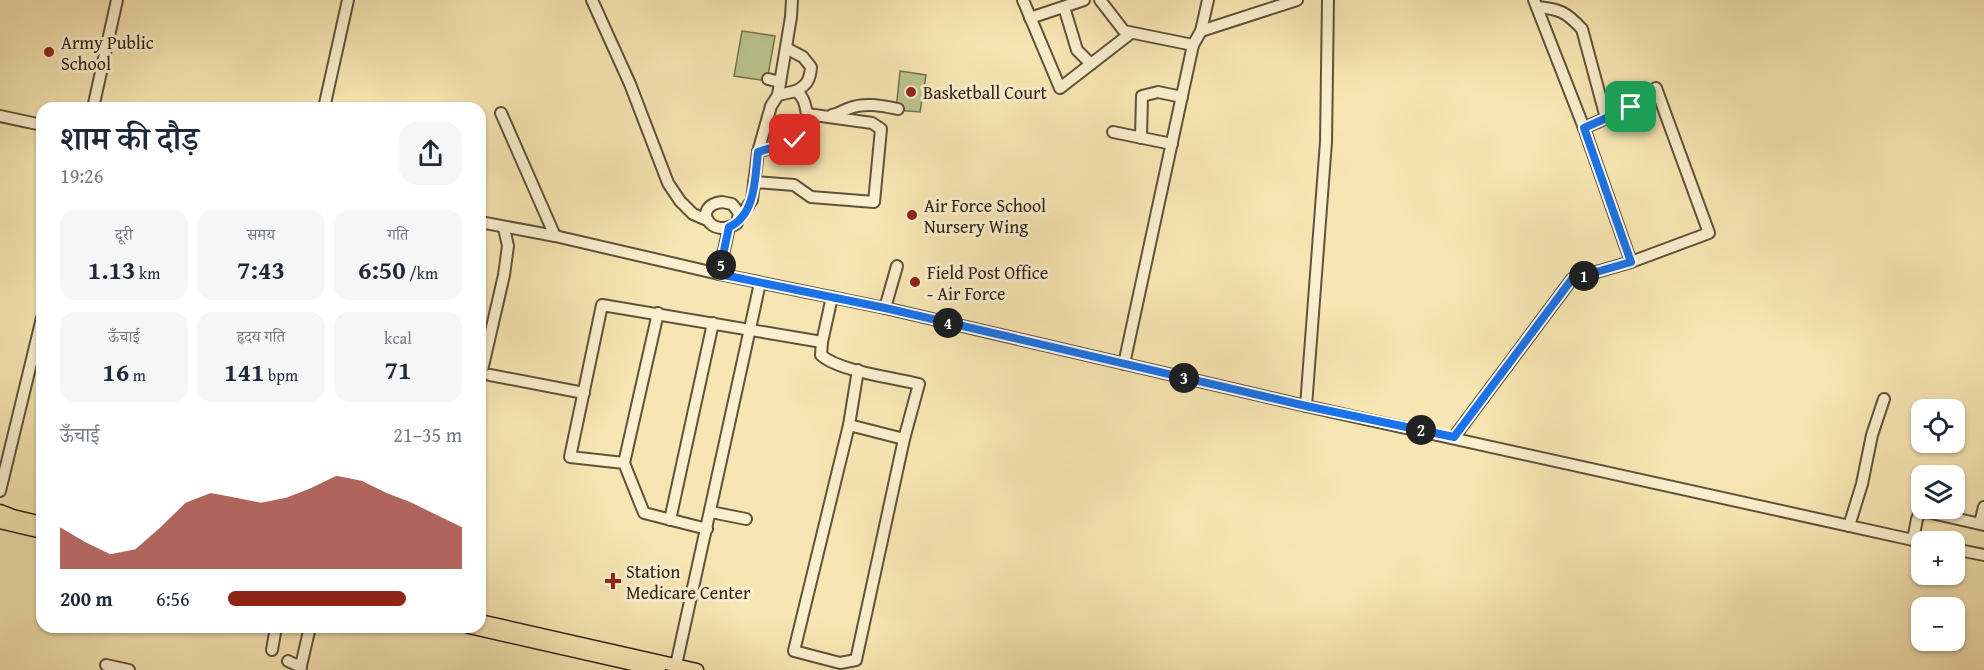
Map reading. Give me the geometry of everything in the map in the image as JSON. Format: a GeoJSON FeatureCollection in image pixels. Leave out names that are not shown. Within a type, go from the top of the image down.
{"type":"FeatureCollection","features":[{"type":"Feature","properties":{"kind":"main road"},"geometry":{"type":"LineString","coordinates":[[0,511],[36,522]]}},
{"type":"Feature","properties":{"kind":"main road"},"geometry":{"type":"LineString","coordinates":[[0,522],[36,531]]}},
{"type":"Feature","properties":{"kind":"main road"},"geometry":{"type":"LineString","coordinates":[[486,622],[698,670]]}},
{"type":"Feature","properties":{"kind":"main road"},"geometry":{"type":"LineString","coordinates":[[486,631],[630,667],[659,670]]}},
{"type":"Feature","properties":{"kind":"street"},"geometry":{"type":"LineString","coordinates":[[94,102],[117,0]]}},
{"type":"Feature","properties":{"kind":"street"},"geometry":{"type":"LineString","coordinates":[[325,102],[348,0]]}},
{"type":"Feature","properties":{"kind":"street"},"geometry":{"type":"LineString","coordinates":[[592,0],[630,84],[668,183],[680,201],[693,214],[707,220],[717,228],[729,227],[738,220],[752,200],[758,152],[771,106],[778,94],[792,0]]}},
{"type":"Feature","properties":{"kind":"street"},"geometry":{"type":"LineString","coordinates":[[1023,0],[1060,88],[1131,33]]}},
{"type":"Feature","properties":{"kind":"street"},"geometry":{"type":"LineString","coordinates":[[1030,18],[1084,0]]}},
{"type":"Feature","properties":{"kind":"street"},"geometry":{"type":"LineString","coordinates":[[1100,0],[1124,31],[1193,45]]}},
{"type":"Feature","properties":{"kind":"street"},"geometry":{"type":"LineString","coordinates":[[1124,364],[1193,45],[1201,31],[1208,0]]}},
{"type":"Feature","properties":{"kind":"street"},"geometry":{"type":"LineString","coordinates":[[1201,31],[1297,0]]}},
{"type":"Feature","properties":{"kind":"street"},"geometry":{"type":"LineString","coordinates":[[1306,406],[1326,142],[1328,0]]}},
{"type":"Feature","properties":{"kind":"street"},"geometry":{"type":"LineString","coordinates":[[1535,4],[1558,9],[1582,29],[1606,118]]}},
{"type":"Feature","properties":{"kind":"street"},"geometry":{"type":"LineString","coordinates":[[1535,4],[1584,128],[1631,262]]}},
{"type":"Feature","properties":{"kind":"street"},"geometry":{"type":"LineString","coordinates":[[1064,7],[1077,50],[1091,64]]}},
{"type":"Feature","properties":{"kind":"street"},"geometry":{"type":"LineString","coordinates":[[778,94],[796,91],[810,78],[811,67],[803,57],[786,48]]}},
{"type":"Feature","properties":{"kind":"street"},"geometry":{"type":"LineString","coordinates":[[768,79],[780,82]]}},
{"type":"Feature","properties":{"kind":"street"},"geometry":{"type":"LineString","coordinates":[[1454,437],[1572,279],[1631,262],[1709,233],[1656,88],[1631,107],[1584,128]]}},
{"type":"Feature","properties":{"kind":"street"},"geometry":{"type":"LineString","coordinates":[[758,152],[795,140],[802,135],[806,118],[805,103],[802,95],[796,91]]}},
{"type":"Feature","properties":{"kind":"street"},"geometry":{"type":"LineString","coordinates":[[1142,138],[1142,96],[1158,92],[1182,97]]}},
{"type":"Feature","properties":{"kind":"street"},"geometry":{"type":"LineString","coordinates":[[806,118],[839,114],[850,107],[870,104],[898,108]]}},
{"type":"Feature","properties":{"kind":"street"},"geometry":{"type":"LineString","coordinates":[[862,105],[870,111],[864,118],[867,122]]}},
{"type":"Feature","properties":{"kind":"street"},"geometry":{"type":"LineString","coordinates":[[501,113],[555,236]]}},
{"type":"Feature","properties":{"kind":"street"},"geometry":{"type":"LineString","coordinates":[[0,116],[36,124]]}},
{"type":"Feature","properties":{"kind":"street"},"geometry":{"type":"LineString","coordinates":[[754,182],[794,185],[811,197],[874,202],[881,129],[872,123],[826,116]]}},
{"type":"Feature","properties":{"kind":"street"},"geometry":{"type":"LineString","coordinates":[[1113,132],[1172,144]]}},
{"type":"Feature","properties":{"kind":"street"},"geometry":{"type":"LineString","coordinates":[[707,220],[705,215],[708,207],[722,202],[732,204],[738,209],[738,220]]}},
{"type":"Feature","properties":{"kind":"street"},"geometry":{"type":"LineString","coordinates":[[486,224],[555,236],[760,283],[885,308],[1306,406],[1911,540]]}},
{"type":"Feature","properties":{"kind":"street"},"geometry":{"type":"LineString","coordinates":[[719,274],[729,227]]}},
{"type":"Feature","properties":{"kind":"street"},"geometry":{"type":"LineString","coordinates":[[486,372],[508,246],[504,228]]}},
{"type":"Feature","properties":{"kind":"street"},"geometry":{"type":"LineString","coordinates":[[885,308],[897,266]]}},
{"type":"Feature","properties":{"kind":"street"},"geometry":{"type":"LineString","coordinates":[[676,665],[760,283]]}},
{"type":"Feature","properties":{"kind":"street"},"geometry":{"type":"LineString","coordinates":[[832,297],[821,355],[826,360],[858,370],[919,384],[904,439],[856,660],[840,663],[794,651],[849,425],[858,370]]}},
{"type":"Feature","properties":{"kind":"street"},"geometry":{"type":"LineString","coordinates":[[624,463],[570,457],[602,305],[822,342]]}},
{"type":"Feature","properties":{"kind":"street"},"geometry":{"type":"LineString","coordinates":[[658,313],[624,463],[644,513],[707,529]]}},
{"type":"Feature","properties":{"kind":"street"},"geometry":{"type":"LineString","coordinates":[[670,520],[712,323]]}},
{"type":"Feature","properties":{"kind":"street"},"geometry":{"type":"LineString","coordinates":[[0,491],[36,343]]}},
{"type":"Feature","properties":{"kind":"street"},"geometry":{"type":"LineString","coordinates":[[486,377],[584,393]]}},
{"type":"Feature","properties":{"kind":"street"},"geometry":{"type":"LineString","coordinates":[[1849,526],[1862,484],[1872,435],[1884,399]]}},
{"type":"Feature","properties":{"kind":"street"},"geometry":{"type":"LineString","coordinates":[[849,425],[904,439]]}},
{"type":"Feature","properties":{"kind":"street"},"geometry":{"type":"LineString","coordinates":[[1917,531],[1917,519],[1920,513],[1927,512],[1982,524],[1984,507]]}},
{"type":"Feature","properties":{"kind":"street"},"geometry":{"type":"LineString","coordinates":[[711,512],[746,519]]}},
{"type":"Feature","properties":{"kind":"street"},"geometry":{"type":"LineString","coordinates":[[1965,551],[1984,555]]}},
{"type":"Feature","properties":{"kind":"street"},"geometry":{"type":"LineString","coordinates":[[272,650],[275,633]]}},
{"type":"Feature","properties":{"kind":"street"},"geometry":{"type":"LineString","coordinates":[[288,661],[301,668],[309,633]]}},
{"type":"Feature","properties":{"kind":"street"},"geometry":{"type":"LineString","coordinates":[[106,665],[129,670]]}},
{"type":"Feature","properties":{"kind":"green space"},"geometry":{"type":"Polygon","coordinates":[[[742,31],[775,36],[767,81],[734,76],[742,31]]]}},
{"type":"Feature","properties":{"kind":"green space","name":"Basketball Court"},"geometry":{"type":"Polygon","coordinates":[[[900,71],[926,75],[920,112],[896,110],[900,71]]]}},
{"type":"Feature","properties":{"kind":"place","name":"Army Public School"},"geometry":{"type":"Point","coordinates":[49,52]}},
{"type":"Feature","properties":{"kind":"place","name":"Basketball Court"},"geometry":{"type":"Point","coordinates":[911,92]}},
{"type":"Feature","properties":{"kind":"place","name":"Air Force School Nursery Wing"},"geometry":{"type":"Point","coordinates":[912,215]}},
{"type":"Feature","properties":{"kind":"place","name":"Field Post Office - Air Force"},"geometry":{"type":"Point","coordinates":[915,282]}},
{"type":"Feature","properties":{"kind":"place","name":"Station Medicare Center"},"geometry":{"type":"Point","coordinates":[613,581]}},
{"type":"Feature","properties":{"kind":"route"},"geometry":{"type":"LineString","coordinates":[[795,140],[758,152],[752,200],[737,223],[729,227],[719,274],[885,308],[1306,406],[1454,437],[1572,279],[1631,262],[1584,128],[1631,107]]}}]}
